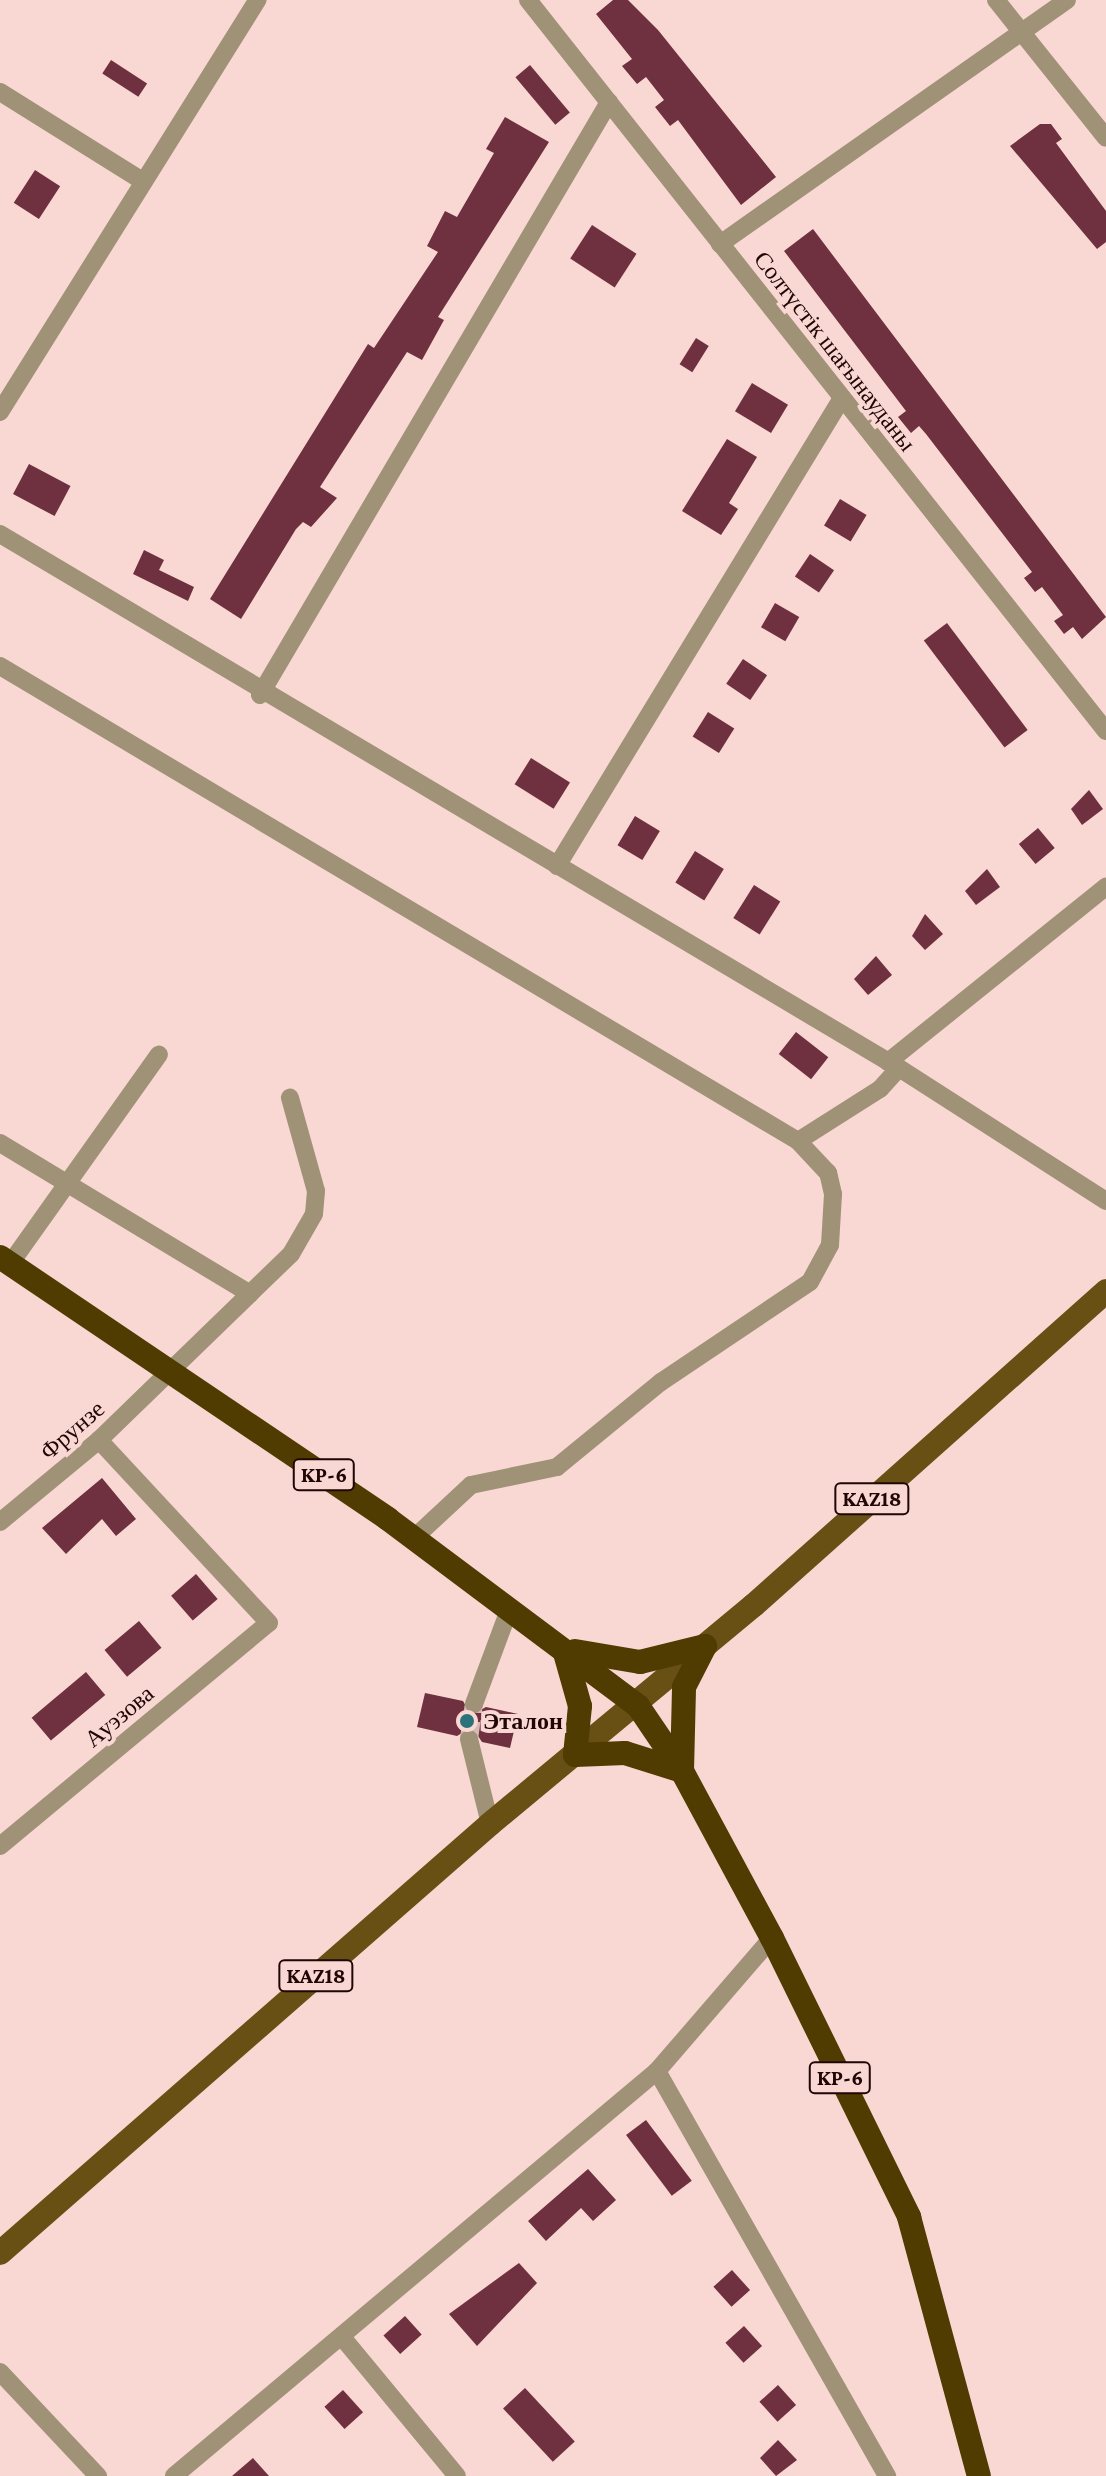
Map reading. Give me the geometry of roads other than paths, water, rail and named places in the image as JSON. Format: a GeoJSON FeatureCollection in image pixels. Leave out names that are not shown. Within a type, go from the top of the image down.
{"type":"FeatureCollection","features":[{"type":"Feature","properties":{"kind":"highway","name":"KP-6"},"geometry":{"type":"LineString","coordinates":[[5,1260],[173,1371],[414,1538],[638,1706],[682,1771],[772,1938],[909,2217],[979,2476]]}},
{"type":"Feature","properties":{"kind":"highway"},"geometry":{"type":"LineString","coordinates":[[705,1646],[684,1687],[682,1771],[625,1753],[575,1755],[580,1706],[562,1648],[640,1662],[705,1646]]}},
{"type":"Feature","properties":{"kind":"main road","name":"KAZ18"},"geometry":{"type":"LineString","coordinates":[[0,2253],[490,1824],[638,1706],[1106,1291]]}},
{"type":"Feature","properties":{"kind":"street"},"geometry":{"type":"LineString","coordinates":[[0,412],[141,180],[257,0]]}},
{"type":"Feature","properties":{"kind":"street","name":"Солтүстік шағынауданы"},"geometry":{"type":"LineString","coordinates":[[528,0],[1106,731]]}},
{"type":"Feature","properties":{"kind":"street"},"geometry":{"type":"LineString","coordinates":[[996,0],[1106,138]]}},
{"type":"Feature","properties":{"kind":"street"},"geometry":{"type":"LineString","coordinates":[[720,244],[1023,34],[1067,0]]}},
{"type":"Feature","properties":{"kind":"street"},"geometry":{"type":"LineString","coordinates":[[0,92],[141,180]]}},
{"type":"Feature","properties":{"kind":"street"},"geometry":{"type":"LineString","coordinates":[[260,695],[609,102]]}},
{"type":"Feature","properties":{"kind":"street"},"geometry":{"type":"LineString","coordinates":[[557,866],[842,398]]}},
{"type":"Feature","properties":{"kind":"street"},"geometry":{"type":"LineString","coordinates":[[0,534],[260,695],[893,1065],[1106,1201]]}},
{"type":"Feature","properties":{"kind":"street"},"geometry":{"type":"LineString","coordinates":[[0,666],[798,1141],[828,1173],[833,1194],[830,1245],[810,1282],[661,1382],[557,1467],[471,1485],[414,1538]]}},
{"type":"Feature","properties":{"kind":"street"},"geometry":{"type":"LineString","coordinates":[[798,1141],[868,1098],[893,1065],[1106,887]]}},
{"type":"Feature","properties":{"kind":"street"},"geometry":{"type":"LineString","coordinates":[[5,1260],[159,1054]]}},
{"type":"Feature","properties":{"kind":"street","name":"Фрунзе"},"geometry":{"type":"LineString","coordinates":[[0,1522],[99,1440],[291,1254],[314,1214],[316,1191],[290,1098]]}},
{"type":"Feature","properties":{"kind":"street"},"geometry":{"type":"LineString","coordinates":[[0,1143],[250,1294]]}},
{"type":"Feature","properties":{"kind":"street","name":"Ауэзова"},"geometry":{"type":"LineString","coordinates":[[0,1846],[269,1623],[99,1440]]}},
{"type":"Feature","properties":{"kind":"street"},"geometry":{"type":"LineString","coordinates":[[474,1704],[509,1610]]}},
{"type":"Feature","properties":{"kind":"street"},"geometry":{"type":"LineString","coordinates":[[469,1739],[490,1824]]}},
{"type":"Feature","properties":{"kind":"street"},"geometry":{"type":"LineString","coordinates":[[174,2476],[657,2071],[772,1938]]}},
{"type":"Feature","properties":{"kind":"street"},"geometry":{"type":"LineString","coordinates":[[657,2071],[887,2476]]}},
{"type":"Feature","properties":{"kind":"street"},"geometry":{"type":"LineString","coordinates":[[342,2337],[457,2476]]}},
{"type":"Feature","properties":{"kind":"street"},"geometry":{"type":"LineString","coordinates":[[0,2372],[98,2476]]}},
{"type":"Feature","properties":{"kind":"tunnel"},"geometry":{"type":"LineString","coordinates":[[469,1739],[474,1704]]}},
{"type":"Feature","properties":{"kind":"place","name":"Эталон"},"geometry":{"type":"Point","coordinates":[467,1721]}}]}
